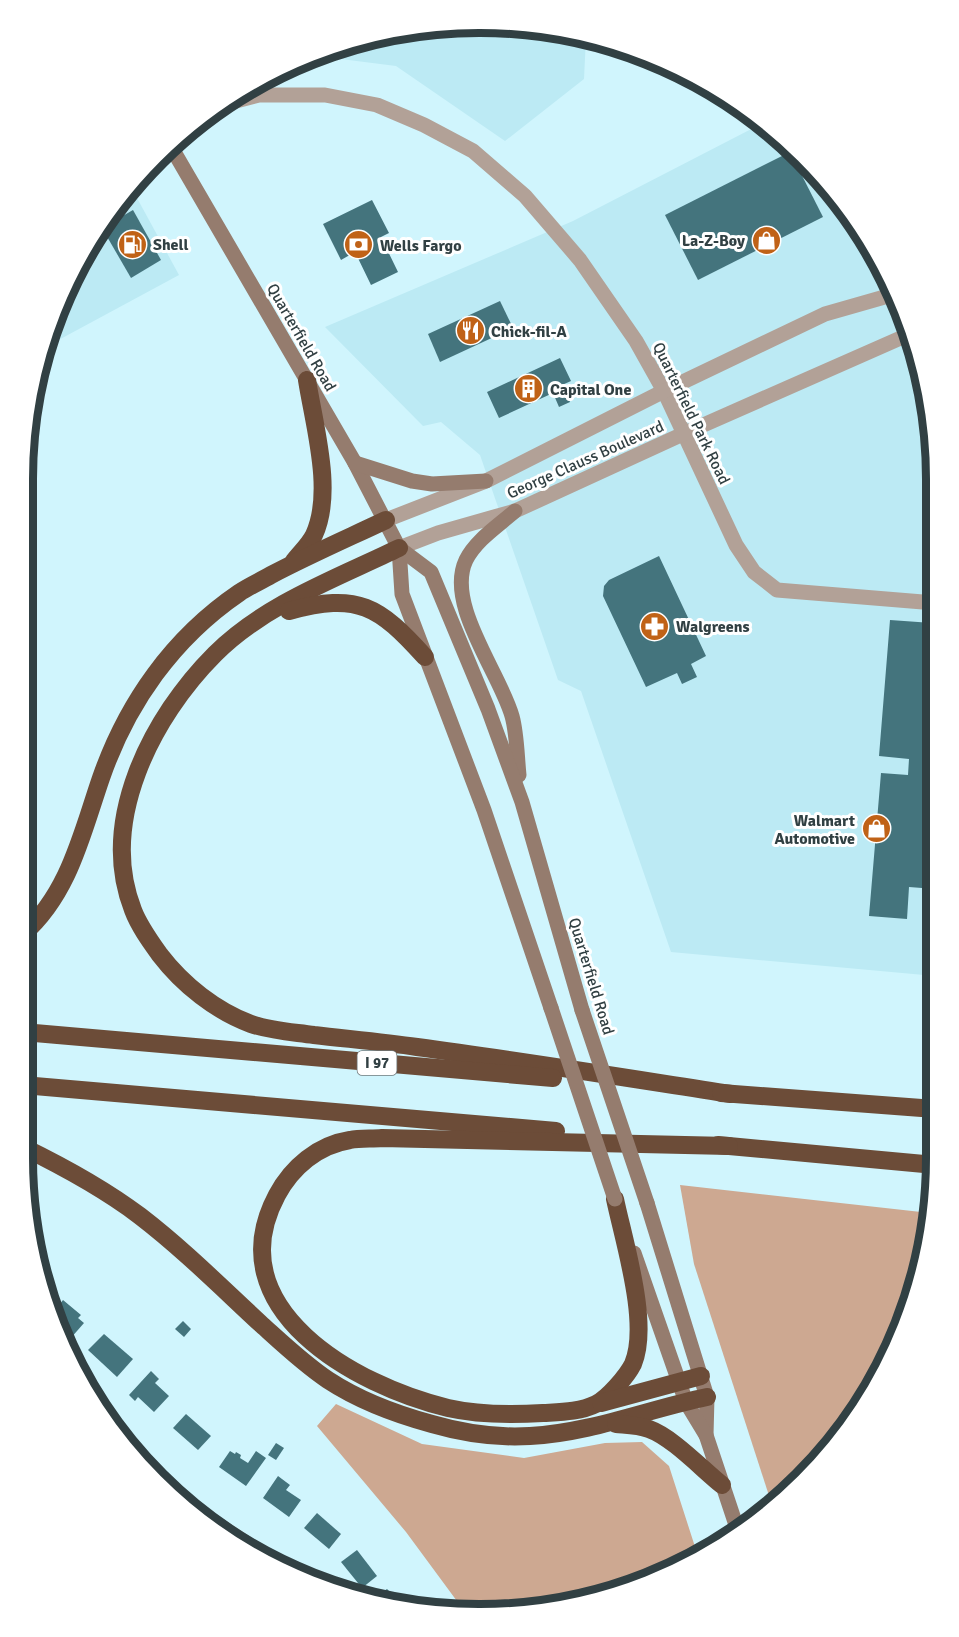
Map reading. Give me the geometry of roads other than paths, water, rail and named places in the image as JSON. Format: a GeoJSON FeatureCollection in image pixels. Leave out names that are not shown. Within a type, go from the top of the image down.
{"type":"FeatureCollection","features":[{"type":"Feature","properties":{"kind":"highway"},"geometry":{"type":"LineString","coordinates":[[291,565],[313,537],[323,498],[323,478],[307,380]]}},
{"type":"Feature","properties":{"kind":"highway"},"geometry":{"type":"LineString","coordinates":[[33,926],[54,898],[72,862],[115,741],[132,706],[179,644],[205,619],[241,592],[291,565],[386,520]]}},
{"type":"Feature","properties":{"kind":"highway"},"geometry":{"type":"LineString","coordinates":[[399,548],[309,591],[258,619],[216,653],[184,689],[157,730],[130,795],[123,835],[122,860],[126,885],[133,910],[147,937],[169,966],[192,989],[219,1008],[251,1024],[274,1029],[416,1046],[732,1094]]}},
{"type":"Feature","properties":{"kind":"highway"},"geometry":{"type":"LineString","coordinates":[[258,619],[315,604],[332,602],[352,604],[369,609],[398,627],[425,657]]}},
{"type":"Feature","properties":{"kind":"highway","name":"I 97"},"geometry":{"type":"LineString","coordinates":[[33,1033],[732,1094],[926,1108]]}},
{"type":"Feature","properties":{"kind":"highway"},"geometry":{"type":"LineString","coordinates":[[33,1086],[926,1164]]}},
{"type":"Feature","properties":{"kind":"highway"},"geometry":{"type":"LineString","coordinates":[[701,1376],[569,1411],[488,1414],[448,1408],[371,1381],[337,1362],[293,1325],[280,1308],[268,1282],[263,1259],[264,1243],[270,1209],[283,1183],[303,1162],[322,1148],[351,1139],[729,1146]]}},
{"type":"Feature","properties":{"kind":"highway"},"geometry":{"type":"LineString","coordinates":[[33,1152],[101,1188],[141,1216],[290,1351],[327,1380],[361,1400],[399,1415],[444,1428],[489,1435],[531,1436],[599,1424],[707,1397]]}},
{"type":"Feature","properties":{"kind":"highway"},"geometry":{"type":"LineString","coordinates":[[597,1404],[621,1382],[632,1365],[639,1333],[639,1315],[615,1199]]}},
{"type":"Feature","properties":{"kind":"highway"},"geometry":{"type":"LineString","coordinates":[[599,1424],[634,1425],[650,1430],[664,1437],[722,1485]]}},
{"type":"Feature","properties":{"kind":"main road","name":"Quarterfield Road"},"geometry":{"type":"LineString","coordinates":[[175,154],[356,463],[399,548],[402,594],[484,810],[686,1402],[706,1435],[735,1524]]}},
{"type":"Feature","properties":{"kind":"main road"},"geometry":{"type":"LineString","coordinates":[[356,463],[412,482],[432,484],[486,481]]}},
{"type":"Feature","properties":{"kind":"main road"},"geometry":{"type":"LineString","coordinates":[[515,511],[477,545],[466,561],[462,577],[462,597],[474,633],[512,716],[522,802]]}},
{"type":"Feature","properties":{"kind":"main road","name":"Quarterfield Road"},"geometry":{"type":"LineString","coordinates":[[399,548],[431,572],[488,709],[522,802],[582,1010],[647,1203],[701,1376],[707,1397],[706,1435]]}},
{"type":"Feature","properties":{"kind":"street","name":"Quarterfield Park Road"},"geometry":{"type":"LineString","coordinates":[[248,98],[259,95],[325,95],[377,105],[424,125],[473,151],[525,196],[580,260],[636,341],[664,391],[736,545],[754,572],[777,590],[926,602]]}},
{"type":"Feature","properties":{"kind":"street","name":"George Clauss Boulevard"},"geometry":{"type":"LineString","coordinates":[[386,520],[486,481],[664,391],[825,314],[886,296]]}},
{"type":"Feature","properties":{"kind":"street","name":"George Clauss Boulevard"},"geometry":{"type":"LineString","coordinates":[[399,548],[438,533],[515,511],[902,337]]}},
{"type":"Feature","properties":{"kind":"place","name":"La-Z-Boy"},"geometry":{"type":"Point","coordinates":[766,240]}},
{"type":"Feature","properties":{"kind":"place","name":"Shell"},"geometry":{"type":"Point","coordinates":[132,244]}},
{"type":"Feature","properties":{"kind":"place","name":"Wells Fargo"},"geometry":{"type":"Point","coordinates":[359,245]}},
{"type":"Feature","properties":{"kind":"place","name":"Chick-fil-A"},"geometry":{"type":"Point","coordinates":[470,331]}},
{"type":"Feature","properties":{"kind":"place","name":"Capital One"},"geometry":{"type":"Point","coordinates":[529,389]}},
{"type":"Feature","properties":{"kind":"place","name":"Walgreens"},"geometry":{"type":"Point","coordinates":[655,626]}},
{"type":"Feature","properties":{"kind":"place","name":"Walmart Automotive"},"geometry":{"type":"Point","coordinates":[876,829]}}]}
